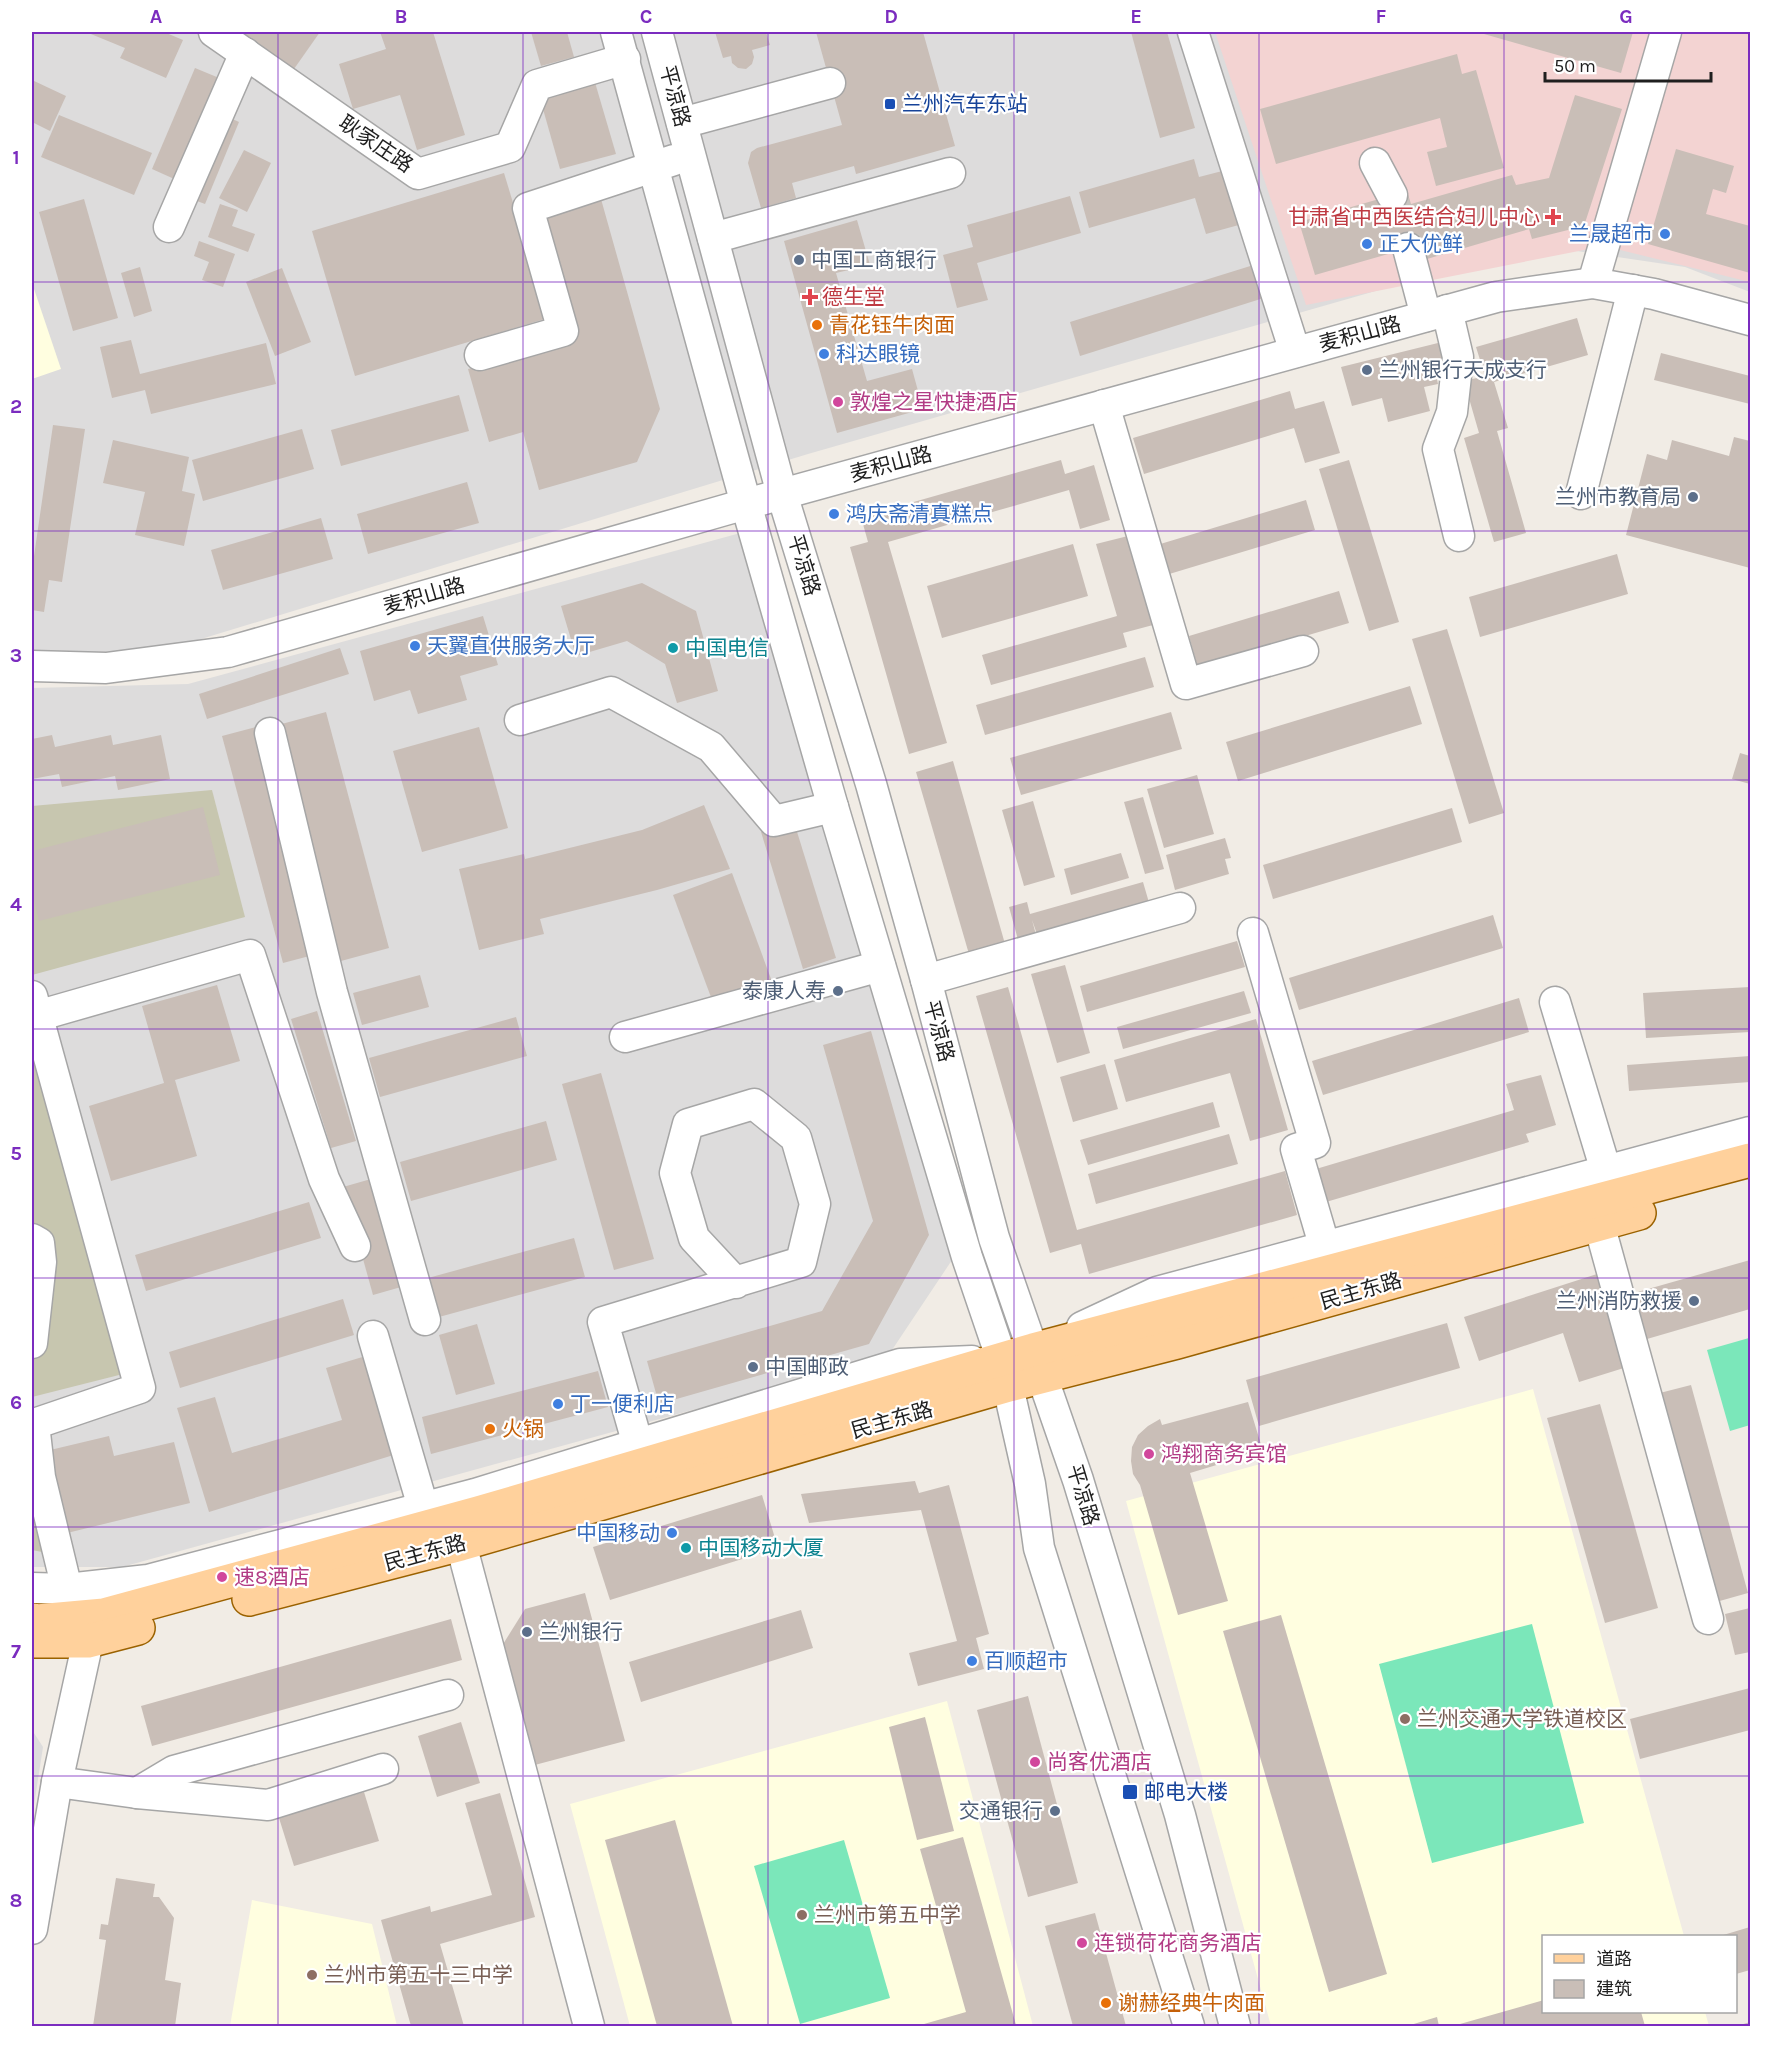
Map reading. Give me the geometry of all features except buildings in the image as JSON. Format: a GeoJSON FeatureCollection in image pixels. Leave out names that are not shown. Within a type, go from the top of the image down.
{"type":"FeatureCollection","features":[{"type":"Feature","properties":{"kind":"main road","name":"民主东路"},"geometry":{"type":"LineString","coordinates":[[32,1620],[93,1616],[115,1612],[1006,1373],[1750,1160]]}},
{"type":"Feature","properties":{"kind":"main road","name":"民主东路"},"geometry":{"type":"LineString","coordinates":[[1038,1364],[1177,1342],[1750,1183]]}},
{"type":"Feature","properties":{"kind":"main road","name":"民主东路"},"geometry":{"type":"LineString","coordinates":[[32,1641],[88,1641],[461,1544],[1006,1373]]}},
{"type":"Feature","properties":{"kind":"street","name":"耿家庄路"},"geometry":{"type":"LineString","coordinates":[[214,32],[418,174],[510,147],[537,85],[620,45]]}},
{"type":"Feature","properties":{"kind":"street","name":"平凉路"},"geometry":{"type":"LineString","coordinates":[[657,32],[782,494],[871,784],[926,980],[994,1238],[1078,1480],[1180,1815],[1235,2026]]}},
{"type":"Feature","properties":{"kind":"street"},"geometry":{"type":"LineString","coordinates":[[1193,32],[1295,352]]}},
{"type":"Feature","properties":{"kind":"street"},"geometry":{"type":"LineString","coordinates":[[1593,283],[1666,32]]}},
{"type":"Feature","properties":{"kind":"street","name":"平凉路"},"geometry":{"type":"LineString","coordinates":[[620,45],[746,504],[833,807],[967,1257],[1006,1373],[1030,1484],[1038,1548],[1189,2026]]}},
{"type":"Feature","properties":{"kind":"street"},"geometry":{"type":"LineString","coordinates":[[169,227],[245,53]]}},
{"type":"Feature","properties":{"kind":"street"},"geometry":{"type":"LineString","coordinates":[[682,123],[830,83]]}},
{"type":"Feature","properties":{"kind":"street"},"geometry":{"type":"LineString","coordinates":[[480,355],[563,331],[528,208],[691,155]]}},
{"type":"Feature","properties":{"kind":"street"},"geometry":{"type":"LineString","coordinates":[[1375,163],[1392,195]]}},
{"type":"Feature","properties":{"kind":"street"},"geometry":{"type":"LineString","coordinates":[[713,238],[950,173]]}},
{"type":"Feature","properties":{"kind":"street"},"geometry":{"type":"LineString","coordinates":[[1408,248],[1458,357],[1452,412],[1437,449],[1459,536]]}},
{"type":"Feature","properties":{"kind":"street","name":"麦积山路"},"geometry":{"type":"LineString","coordinates":[[32,666],[106,668],[228,652],[746,504],[1496,297],[1593,283],[1654,294],[1750,320]]}},
{"type":"Feature","properties":{"kind":"street"},"geometry":{"type":"LineString","coordinates":[[1581,494],[1633,290]]}},
{"type":"Feature","properties":{"kind":"street"},"geometry":{"type":"LineString","coordinates":[[1104,405],[1186,684],[1303,651]]}},
{"type":"Feature","properties":{"kind":"street"},"geometry":{"type":"LineString","coordinates":[[520,720],[611,692],[711,747],[774,821],[833,807]]}},
{"type":"Feature","properties":{"kind":"street"},"geometry":{"type":"LineString","coordinates":[[270,733],[332,992],[425,1320]]}},
{"type":"Feature","properties":{"kind":"street"},"geometry":{"type":"LineString","coordinates":[[926,980],[1180,908]]}},
{"type":"Feature","properties":{"kind":"street"},"geometry":{"type":"LineString","coordinates":[[1253,933],[1315,1143],[1296,1149],[1325,1248]]}},
{"type":"Feature","properties":{"kind":"street"},"geometry":{"type":"LineString","coordinates":[[67,1589],[40,1477],[34,1424],[140,1388],[34,1006],[250,955],[324,1179],[355,1246]]}},
{"type":"Feature","properties":{"kind":"street"},"geometry":{"type":"LineString","coordinates":[[625,1037],[880,966]]}},
{"type":"Feature","properties":{"kind":"street"},"geometry":{"type":"LineString","coordinates":[[1555,1002],[1606,1171]]}},
{"type":"Feature","properties":{"kind":"street"},"geometry":{"type":"LineString","coordinates":[[638,1445],[603,1322],[736,1282],[801,1262],[815,1204],[796,1138],[754,1104],[688,1124],[675,1173],[694,1238],[736,1282]]}},
{"type":"Feature","properties":{"kind":"street","name":"民主东路"},"geometry":{"type":"LineString","coordinates":[[1038,1364],[1157,1292],[1750,1132]]}},
{"type":"Feature","properties":{"kind":"street"},"geometry":{"type":"LineString","coordinates":[[1599,1224],[1708,1619]]}},
{"type":"Feature","properties":{"kind":"street"},"geometry":{"type":"LineString","coordinates":[[32,1239],[39,1243],[41,1262],[32,1343]]}},
{"type":"Feature","properties":{"kind":"street"},"geometry":{"type":"LineString","coordinates":[[373,1336],[423,1507]]}},
{"type":"Feature","properties":{"kind":"street","name":"民主东路"},"geometry":{"type":"LineString","coordinates":[[32,1588],[67,1589],[148,1580],[475,1494],[900,1364],[1006,1373]]}},
{"type":"Feature","properties":{"kind":"street"},"geometry":{"type":"LineString","coordinates":[[461,1544],[589,2026]]}},
{"type":"Feature","properties":{"kind":"street"},"geometry":{"type":"LineString","coordinates":[[32,1916],[57,1782],[88,1641]]}},
{"type":"Feature","properties":{"kind":"street"},"geometry":{"type":"LineString","coordinates":[[137,1793],[174,1771],[447,1695]]}},
{"type":"Feature","properties":{"kind":"street"},"geometry":{"type":"LineString","coordinates":[[57,1782],[137,1793],[268,1805],[382,1769]]}},
{"type":"Feature","properties":{"kind":"shaded area"},"geometry":{"type":"Polygon","coordinates":[[[32,32],[1750,32],[1750,292],[1685,267],[1536,245],[808,454],[106,668],[32,657],[32,32]]]}},
{"type":"Feature","properties":{"kind":"shaded area"},"geometry":{"type":"Polygon","coordinates":[[[1215,32],[1750,32],[1750,282],[1604,246],[1306,305],[1215,32]]]}},
{"type":"Feature","properties":{"kind":"shaded area"},"geometry":{"type":"Polygon","coordinates":[[[32,283],[61,369],[32,379],[32,283]]]}},
{"type":"Feature","properties":{"kind":"shaded area"},"geometry":{"type":"Polygon","coordinates":[[[744,532],[960,1248],[888,1356],[122,1567],[32,1567],[32,688],[188,684],[744,532]]]}},
{"type":"Feature","properties":{"kind":"shaded area"},"geometry":{"type":"Polygon","coordinates":[[[212,790],[245,917],[32,975],[32,806],[212,790]]]}},
{"type":"Feature","properties":{"kind":"shaded area"},"geometry":{"type":"Polygon","coordinates":[[[32,1044],[123,1374],[32,1397],[32,1044]]]}},
{"type":"Feature","properties":{"kind":"shaded area","name":"兰州交通大学铁道校区"},"geometry":{"type":"Polygon","coordinates":[[[1533,1389],[1684,1935],[1542,1935],[1542,2013],[1705,2013],[1709,2026],[1271,2026],[1126,1501],[1533,1389]]]}},
{"type":"Feature","properties":{"kind":"shaded area"},"geometry":{"type":"Polygon","coordinates":[[[32,1466],[42,1552],[32,1550],[32,1466]]]}},
{"type":"Feature","properties":{"kind":"shaded area","name":"兰州市第五中学"},"geometry":{"type":"Polygon","coordinates":[[[947,1701],[1033,2026],[630,2026],[570,1804],[947,1701]]]}},
{"type":"Feature","properties":{"kind":"shaded area"},"geometry":{"type":"Polygon","coordinates":[[[32,1730],[43,1747],[32,1818],[32,1730]]]}},
{"type":"Feature","properties":{"kind":"shaded area","name":"兰州市第五十三中学"},"geometry":{"type":"Polygon","coordinates":[[[252,1900],[372,1924],[397,2026],[230,2026],[252,1900]]]}},
{"type":"Feature","properties":{"kind":"green space"},"geometry":{"type":"Polygon","coordinates":[[[1749,1338],[1750,1425],[1730,1431],[1707,1350],[1749,1338]]]}},
{"type":"Feature","properties":{"kind":"green space"},"geometry":{"type":"Polygon","coordinates":[[[1532,1624],[1584,1823],[1432,1863],[1379,1664],[1532,1624]]]}},
{"type":"Feature","properties":{"kind":"green space"},"geometry":{"type":"Polygon","coordinates":[[[844,1840],[890,1998],[800,2024],[754,1866],[844,1840]]]}},
{"type":"Feature","properties":{"kind":"tunnel"},"geometry":{"type":"LineString","coordinates":[[1392,195],[1408,248]]}},
{"type":"Feature","properties":{"kind":"place","name":"兰州汽车东站"},"geometry":{"type":"Point","coordinates":[890,104]}},
{"type":"Feature","properties":{"kind":"place","name":"甘肃省中西医结合妇儿中心"},"geometry":{"type":"Point","coordinates":[1553,217]}},
{"type":"Feature","properties":{"kind":"place","name":"兰晟超市"},"geometry":{"type":"Point","coordinates":[1665,234]}},
{"type":"Feature","properties":{"kind":"place","name":"正大优鲜"},"geometry":{"type":"Point","coordinates":[1367,244]}},
{"type":"Feature","properties":{"kind":"place","name":"中国工商银行"},"geometry":{"type":"Point","coordinates":[799,260]}},
{"type":"Feature","properties":{"kind":"place","name":"德生堂"},"geometry":{"type":"Point","coordinates":[810,297]}},
{"type":"Feature","properties":{"kind":"place","name":"青花钰牛肉面"},"geometry":{"type":"Point","coordinates":[817,325]}},
{"type":"Feature","properties":{"kind":"place","name":"科达眼镜"},"geometry":{"type":"Point","coordinates":[824,354]}},
{"type":"Feature","properties":{"kind":"place","name":"兰州银行天成支行"},"geometry":{"type":"Point","coordinates":[1367,370]}},
{"type":"Feature","properties":{"kind":"place","name":"敦煌之星快捷酒店"},"geometry":{"type":"Point","coordinates":[838,402]}},
{"type":"Feature","properties":{"kind":"place","name":"兰州市教育局"},"geometry":{"type":"Point","coordinates":[1693,497]}},
{"type":"Feature","properties":{"kind":"place","name":"鸿庆斋清真糕点"},"geometry":{"type":"Point","coordinates":[834,514]}},
{"type":"Feature","properties":{"kind":"place","name":"天翼直供服务大厅"},"geometry":{"type":"Point","coordinates":[415,646]}},
{"type":"Feature","properties":{"kind":"place","name":"中国电信"},"geometry":{"type":"Point","coordinates":[673,648]}},
{"type":"Feature","properties":{"kind":"place","name":"泰康人寿"},"geometry":{"type":"Point","coordinates":[838,991]}},
{"type":"Feature","properties":{"kind":"place","name":"兰州消防救援"},"geometry":{"type":"Point","coordinates":[1694,1301]}},
{"type":"Feature","properties":{"kind":"place","name":"中国邮政"},"geometry":{"type":"Point","coordinates":[753,1367]}},
{"type":"Feature","properties":{"kind":"place","name":"丁一便利店"},"geometry":{"type":"Point","coordinates":[558,1404]}},
{"type":"Feature","properties":{"kind":"place","name":"火锅"},"geometry":{"type":"Point","coordinates":[490,1429]}},
{"type":"Feature","properties":{"kind":"place","name":"鸿翔商务宾馆"},"geometry":{"type":"Point","coordinates":[1149,1454]}},
{"type":"Feature","properties":{"kind":"place","name":"中国移动"},"geometry":{"type":"Point","coordinates":[672,1533]}},
{"type":"Feature","properties":{"kind":"place","name":"中国移动大厦"},"geometry":{"type":"Point","coordinates":[686,1548]}},
{"type":"Feature","properties":{"kind":"place","name":"速8酒店"},"geometry":{"type":"Point","coordinates":[222,1577]}},
{"type":"Feature","properties":{"kind":"place","name":"兰州银行"},"geometry":{"type":"Point","coordinates":[527,1632]}},
{"type":"Feature","properties":{"kind":"place","name":"百顺超市"},"geometry":{"type":"Point","coordinates":[972,1661]}},
{"type":"Feature","properties":{"kind":"place","name":"兰州交通大学铁道校区"},"geometry":{"type":"Point","coordinates":[1405,1719]}},
{"type":"Feature","properties":{"kind":"place","name":"尚客优酒店"},"geometry":{"type":"Point","coordinates":[1035,1762]}},
{"type":"Feature","properties":{"kind":"place","name":"邮电大楼"},"geometry":{"type":"Point","coordinates":[1130,1792]}},
{"type":"Feature","properties":{"kind":"place","name":"交通银行"},"geometry":{"type":"Point","coordinates":[1055,1811]}},
{"type":"Feature","properties":{"kind":"place","name":"兰州市第五中学"},"geometry":{"type":"Point","coordinates":[802,1915]}},
{"type":"Feature","properties":{"kind":"place","name":"连锁荷花商务酒店"},"geometry":{"type":"Point","coordinates":[1082,1943]}},
{"type":"Feature","properties":{"kind":"place","name":"兰州市第五十三中学"},"geometry":{"type":"Point","coordinates":[312,1975]}},
{"type":"Feature","properties":{"kind":"place","name":"谢赫经典牛肉面"},"geometry":{"type":"Point","coordinates":[1106,2003]}}]}
